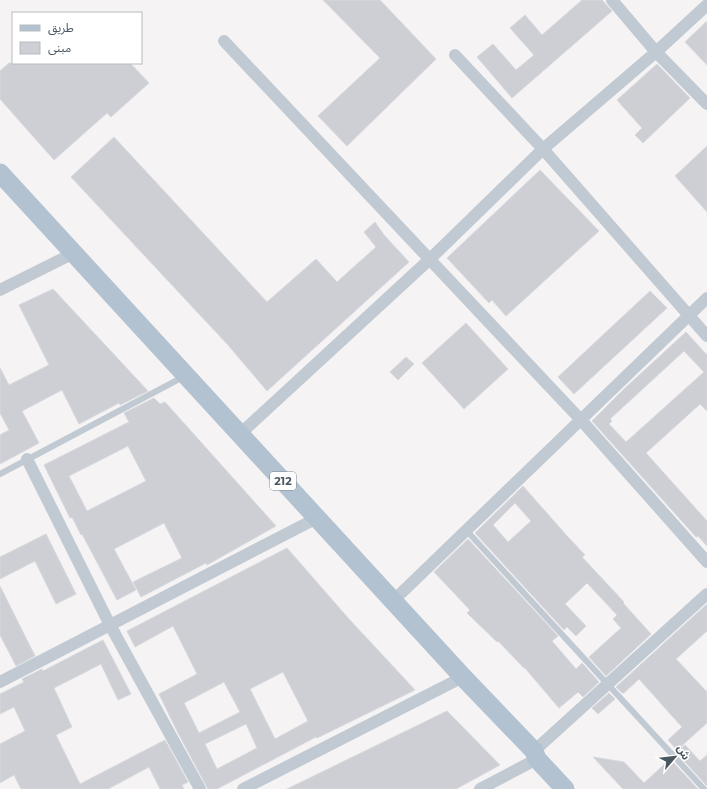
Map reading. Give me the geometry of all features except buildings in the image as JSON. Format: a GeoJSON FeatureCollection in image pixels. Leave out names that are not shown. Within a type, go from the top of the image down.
{"type":"FeatureCollection","features":[{"type":"Feature","properties":{"kind":"main road","name":"212"},"geometry":{"type":"LineString","coordinates":[[0,173],[536,755],[565,789]]}},
{"type":"Feature","properties":{"kind":"street"},"geometry":{"type":"LineString","coordinates":[[612,0],[656,52],[707,104]]}},
{"type":"Feature","properties":{"kind":"street"},"geometry":{"type":"LineString","coordinates":[[240,434],[430,259],[543,149],[656,52],[707,4]]}},
{"type":"Feature","properties":{"kind":"street"},"geometry":{"type":"LineString","coordinates":[[224,41],[581,420],[707,562]]}},
{"type":"Feature","properties":{"kind":"street"},"geometry":{"type":"LineString","coordinates":[[455,55],[543,149],[707,336]]}},
{"type":"Feature","properties":{"kind":"street"},"geometry":{"type":"LineString","coordinates":[[0,290],[74,253]]}},
{"type":"Feature","properties":{"kind":"street"},"geometry":{"type":"LineString","coordinates":[[393,601],[707,298]]}},
{"type":"Feature","properties":{"kind":"street"},"geometry":{"type":"LineString","coordinates":[[27,459],[110,625],[200,789]]}},
{"type":"Feature","properties":{"kind":"street"},"geometry":{"type":"LineString","coordinates":[[0,682],[317,518]]}},
{"type":"Feature","properties":{"kind":"street"},"geometry":{"type":"LineString","coordinates":[[480,789],[536,755],[607,685],[707,594]]}},
{"type":"Feature","properties":{"kind":"street"},"geometry":{"type":"LineString","coordinates":[[245,788],[463,677]]}},
{"type":"Feature","properties":{"kind":"lane"},"geometry":{"type":"LineString","coordinates":[[0,474],[186,375]]}},
{"type":"Feature","properties":{"kind":"lane"},"geometry":{"type":"LineString","coordinates":[[466,530],[704,789]]}}]}
